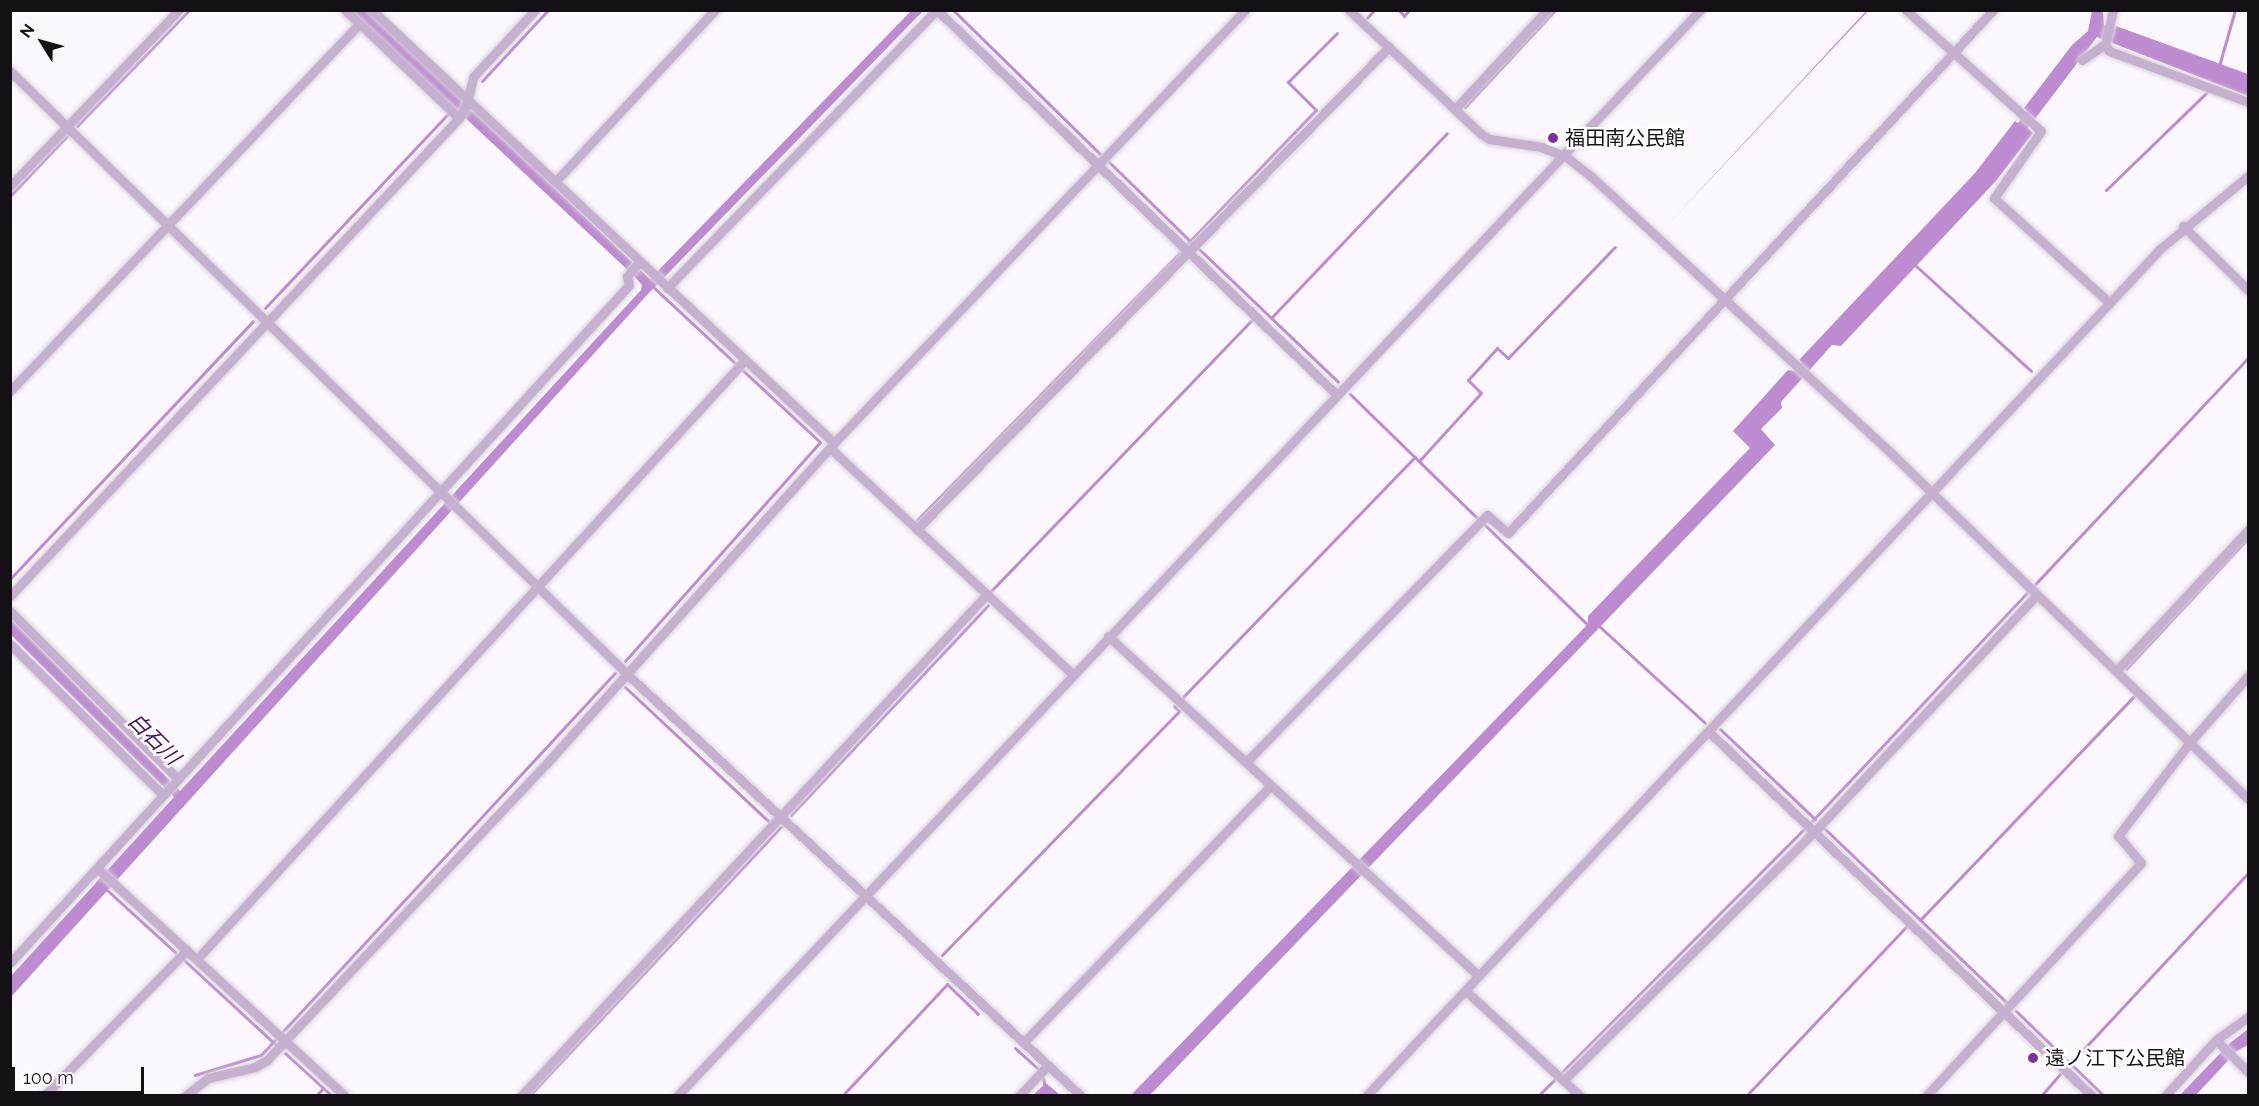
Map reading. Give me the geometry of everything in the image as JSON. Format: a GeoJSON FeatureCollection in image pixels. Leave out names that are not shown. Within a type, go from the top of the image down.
{"type":"FeatureCollection","features":[{"type":"Feature","properties":{"kind":"street"},"geometry":{"type":"LineString","coordinates":[[10,186],[179,10]]}},
{"type":"Feature","properties":{"kind":"street"},"geometry":{"type":"LineString","coordinates":[[345,10],[460,110],[555,182],[665,287],[742,365],[832,445],[917,529],[1072,674]]}},
{"type":"Feature","properties":{"kind":"street"},"geometry":{"type":"LineString","coordinates":[[372,10],[460,110]]}},
{"type":"Feature","properties":{"kind":"street"},"geometry":{"type":"LineString","coordinates":[[10,596],[267,322],[460,110],[473,77],[535,10]]}},
{"type":"Feature","properties":{"kind":"street"},"geometry":{"type":"LineString","coordinates":[[555,182],[715,10]]}},
{"type":"Feature","properties":{"kind":"street"},"geometry":{"type":"LineString","coordinates":[[665,287],[937,10],[1337,395]]}},
{"type":"Feature","properties":{"kind":"street"},"geometry":{"type":"LineString","coordinates":[[184,1095],[208,1078],[255,1067],[281,1036],[628,675],[832,445],[1245,10]]}},
{"type":"Feature","properties":{"kind":"street"},"geometry":{"type":"LineString","coordinates":[[1349,10],[1489,139],[1541,147],[1565,156],[1932,492],[2248,799]]}},
{"type":"Feature","properties":{"kind":"street"},"geometry":{"type":"LineString","coordinates":[[1455,110],[1547,10]]}},
{"type":"Feature","properties":{"kind":"street"},"geometry":{"type":"LineString","coordinates":[[677,1095],[1072,674],[1565,156],[1700,10]]}},
{"type":"Feature","properties":{"kind":"street"},"geometry":{"type":"LineString","coordinates":[[1906,10],[2041,131],[1994,198],[2110,303]]}},
{"type":"Feature","properties":{"kind":"street"},"geometry":{"type":"LineString","coordinates":[[1246,762],[1486,515],[1508,533],[1993,10]]}},
{"type":"Feature","properties":{"kind":"street"},"geometry":{"type":"LineString","coordinates":[[2113,10],[2105,43],[2109,51],[2248,102]]}},
{"type":"Feature","properties":{"kind":"street"},"geometry":{"type":"LineString","coordinates":[[10,391],[360,24]]}},
{"type":"Feature","properties":{"kind":"street"},"geometry":{"type":"LineString","coordinates":[[2082,60],[2105,43]]}},
{"type":"Feature","properties":{"kind":"street"},"geometry":{"type":"LineString","coordinates":[[917,529],[1389,47]]}},
{"type":"Feature","properties":{"kind":"street"},"geometry":{"type":"LineString","coordinates":[[10,71],[628,675],[1081,1095]]}},
{"type":"Feature","properties":{"kind":"street"},"geometry":{"type":"LineString","coordinates":[[1366,1095],[2183,226],[2248,176]]}},
{"type":"Feature","properties":{"kind":"street"},"geometry":{"type":"LineString","coordinates":[[2183,226],[2248,290]]}},
{"type":"Feature","properties":{"kind":"street"},"geometry":{"type":"LineString","coordinates":[[10,963],[100,872],[165,793],[439,490],[629,285],[627,276],[639,262]]}},
{"type":"Feature","properties":{"kind":"street"},"geometry":{"type":"LineString","coordinates":[[197,959],[742,365]]}},
{"type":"Feature","properties":{"kind":"street"},"geometry":{"type":"LineString","coordinates":[[2117,670],[2248,530]]}},
{"type":"Feature","properties":{"kind":"street"},"geometry":{"type":"LineString","coordinates":[[1560,1076],[1810,827],[2033,591]]}},
{"type":"Feature","properties":{"kind":"street"},"geometry":{"type":"LineString","coordinates":[[521,1095],[987,594]]}},
{"type":"Feature","properties":{"kind":"street"},"geometry":{"type":"LineString","coordinates":[[10,610],[176,781]]}},
{"type":"Feature","properties":{"kind":"street"},"geometry":{"type":"LineString","coordinates":[[1108,636],[1367,876],[1479,976]]}},
{"type":"Feature","properties":{"kind":"street"},"geometry":{"type":"LineString","coordinates":[[10,644],[165,793]]}},
{"type":"Feature","properties":{"kind":"street"},"geometry":{"type":"LineString","coordinates":[[1926,1095],[2006,1013],[2141,863],[2118,836],[2190,742],[2248,676]]}},
{"type":"Feature","properties":{"kind":"street"},"geometry":{"type":"LineString","coordinates":[[1708,731],[2092,1095]]}},
{"type":"Feature","properties":{"kind":"street"},"geometry":{"type":"LineString","coordinates":[[1024,1042],[1271,785]]}},
{"type":"Feature","properties":{"kind":"street"},"geometry":{"type":"LineString","coordinates":[[100,872],[345,1095]]}},
{"type":"Feature","properties":{"kind":"street"},"geometry":{"type":"LineString","coordinates":[[44,1095],[186,950]]}},
{"type":"Feature","properties":{"kind":"street"},"geometry":{"type":"LineString","coordinates":[[1466,991],[1580,1095]]}},
{"type":"Feature","properties":{"kind":"street"},"geometry":{"type":"LineString","coordinates":[[2165,1095],[2248,1017]]}},
{"type":"Feature","properties":{"kind":"street"},"geometry":{"type":"LineString","coordinates":[[2219,1043],[2248,1071]]}},
{"type":"Feature","properties":{"kind":"street"},"geometry":{"type":"LineString","coordinates":[[1019,1095],[1048,1065]]}},
{"type":"Feature","properties":{"kind":"shaded area"},"geometry":{"type":"Polygon","coordinates":[[[351,11],[368,11],[650,279],[911,11],[923,11],[647,295],[11,997],[10,977],[174,797],[11,635],[11,619],[180,791],[641,290],[642,285],[632,274],[351,11]]]}},
{"type":"Feature","properties":{"kind":"shaded area"},"geometry":{"type":"Polygon","coordinates":[[[1866,11],[1868,11],[1662,231],[1866,11]]]}},
{"type":"Feature","properties":{"kind":"shaded area"},"geometry":{"type":"Polygon","coordinates":[[[2092,11],[2103,11],[2104,25],[2115,29],[2116,26],[2248,74],[2248,96],[2097,37],[2028,128],[2033,133],[1995,182],[1841,346],[1832,345],[1781,402],[1782,408],[1761,429],[1775,445],[1150,1095],[1130,1096],[1588,624],[1588,616],[1750,448],[1733,431],[1788,370],[1795,371],[1802,363],[1799,360],[1975,173],[2015,121],[2018,123],[2027,111],[2024,108],[2072,45],[2088,31],[2092,11]]]}},
{"type":"Feature","properties":{"kind":"shaded area"},"geometry":{"type":"Polygon","coordinates":[[[2248,1029],[2248,1045],[2237,1051],[2196,1095],[2179,1096],[2230,1043],[2248,1029]]]}},
{"type":"Feature","properties":{"kind":"shaded area"},"geometry":{"type":"Polygon","coordinates":[[[1046,1083],[1060,1095],[1033,1095],[1046,1083]]]}},
{"type":"Feature","properties":{"kind":"waterway"},"geometry":{"type":"LineString","coordinates":[[77,126],[189,10]]}},
{"type":"Feature","properties":{"kind":"waterway"},"geometry":{"type":"LineString","coordinates":[[482,81],[548,10]]}},
{"type":"Feature","properties":{"kind":"waterway"},"geometry":{"type":"LineString","coordinates":[[953,10],[1100,154]]}},
{"type":"Feature","properties":{"kind":"waterway"},"geometry":{"type":"LineString","coordinates":[[1367,18],[1374,10]]}},
{"type":"Feature","properties":{"kind":"waterway"},"geometry":{"type":"LineString","coordinates":[[1399,10],[1404,16],[1409,10]]}},
{"type":"Feature","properties":{"kind":"waterway"},"geometry":{"type":"LineString","coordinates":[[1465,107],[1555,10]]}},
{"type":"Feature","properties":{"kind":"waterway"},"geometry":{"type":"LineString","coordinates":[[2219,66],[2235,10]]}},
{"type":"Feature","properties":{"kind":"waterway"},"geometry":{"type":"LineString","coordinates":[[1187,244],[1316,110],[1288,82],[1337,33]]}},
{"type":"Feature","properties":{"kind":"waterway"},"geometry":{"type":"LineString","coordinates":[[2106,190],[2207,92]]}},
{"type":"Feature","properties":{"kind":"waterway"},"geometry":{"type":"LineString","coordinates":[[265,308],[450,112]]}},
{"type":"Feature","properties":{"kind":"waterway"},"geometry":{"type":"LineString","coordinates":[[1271,318],[1447,133]]}},
{"type":"Feature","properties":{"kind":"waterway"},"geometry":{"type":"LineString","coordinates":[[10,196],[67,136]]}},
{"type":"Feature","properties":{"kind":"waterway"},"geometry":{"type":"LineString","coordinates":[[1109,162],[1190,241]]}},
{"type":"Feature","properties":{"kind":"waterway"},"geometry":{"type":"LineString","coordinates":[[1419,461],[1481,393],[1468,380],[1497,348],[1508,358],[1615,247]]}},
{"type":"Feature","properties":{"kind":"waterway"},"geometry":{"type":"LineString","coordinates":[[1199,249],[1338,382]]}},
{"type":"Feature","properties":{"kind":"waterway"},"geometry":{"type":"LineString","coordinates":[[917,520],[1181,251]]}},
{"type":"Feature","properties":{"kind":"waterway"},"geometry":{"type":"LineString","coordinates":[[1915,265],[2031,371]]}},
{"type":"Feature","properties":{"kind":"waterway"},"geometry":{"type":"LineString","coordinates":[[625,661],[820,442],[654,288]]}},
{"type":"Feature","properties":{"kind":"waterway"},"geometry":{"type":"LineString","coordinates":[[991,591],[1252,320]]}},
{"type":"Feature","properties":{"kind":"waterway"},"geometry":{"type":"LineString","coordinates":[[10,579],[253,321]]}},
{"type":"Feature","properties":{"kind":"waterway"},"geometry":{"type":"LineString","coordinates":[[1538,1096],[1814,819],[2248,358]]}},
{"type":"Feature","properties":{"kind":"waterway"},"geometry":{"type":"LineString","coordinates":[[1350,394],[1477,518]]}},
{"type":"Feature","properties":{"kind":"waterway"},"geometry":{"type":"LineString","coordinates":[[1183,697],[1415,457]]}},
{"type":"Feature","properties":{"kind":"waterway"},"geometry":{"type":"LineString","coordinates":[[1485,525],[1589,626]]}},
{"type":"Feature","properties":{"kind":"waterway"},"geometry":{"type":"LineString","coordinates":[[2126,669],[2248,538]]}},
{"type":"Feature","properties":{"kind":"waterway"},"geometry":{"type":"LineString","coordinates":[[791,815],[988,605]]}},
{"type":"Feature","properties":{"kind":"waterway"},"geometry":{"type":"LineString","coordinates":[[1600,627],[1705,723]]}},
{"type":"Feature","properties":{"kind":"waterway"},"geometry":{"type":"LineString","coordinates":[[195,1075],[261,1055],[615,673]]}},
{"type":"Feature","properties":{"kind":"waterway"},"geometry":{"type":"LineString","coordinates":[[625,687],[768,821]]}},
{"type":"Feature","properties":{"kind":"waterway"},"geometry":{"type":"LineString","coordinates":[[1920,920],[2134,696]]}},
{"type":"Feature","properties":{"kind":"waterway"},"geometry":{"type":"LineString","coordinates":[[942,955],[1179,711],[1174,706]]}},
{"type":"Feature","properties":{"kind":"waterway"},"geometry":{"type":"LineString","coordinates":[[1720,729],[1815,819]]}},
{"type":"Feature","properties":{"kind":"waterway"},"geometry":{"type":"LineString","coordinates":[[529,1096],[781,827]]}},
{"type":"Feature","properties":{"kind":"waterway"},"geometry":{"type":"LineString","coordinates":[[1825,829],[2007,1003]]}},
{"type":"Feature","properties":{"kind":"waterway"},"geometry":{"type":"LineString","coordinates":[[2067,1067],[2248,873]]}},
{"type":"Feature","properties":{"kind":"waterway"},"geometry":{"type":"LineString","coordinates":[[107,890],[176,953]]}},
{"type":"Feature","properties":{"kind":"waterway"},"geometry":{"type":"LineString","coordinates":[[1746,1096],[1906,927]]}},
{"type":"Feature","properties":{"kind":"waterway"},"geometry":{"type":"LineString","coordinates":[[184,960],[275,1044]]}},
{"type":"Feature","properties":{"kind":"waterway"},"geometry":{"type":"LineString","coordinates":[[842,1096],[947,984],[978,1014]]}},
{"type":"Feature","properties":{"kind":"waterway"},"geometry":{"type":"LineString","coordinates":[[2016,1011],[2104,1096]]}},
{"type":"Feature","properties":{"kind":"waterway"},"geometry":{"type":"LineString","coordinates":[[1015,1048],[1038,1069]]}},
{"type":"Feature","properties":{"kind":"waterway"},"geometry":{"type":"LineString","coordinates":[[285,1053],[332,1096]]}},
{"type":"Feature","properties":{"kind":"waterway"},"geometry":{"type":"LineString","coordinates":[[2041,1096],[2061,1073]]}},
{"type":"Feature","properties":{"kind":"waterway"},"geometry":{"type":"LineString","coordinates":[[1043,1078],[1045,1088]]}},
{"type":"Feature","properties":{"kind":"waterway"},"geometry":{"type":"LineString","coordinates":[[316,1096],[323,1088]]}},
{"type":"Feature","properties":{"kind":"place","name":"福田南公民館"},"geometry":{"type":"Point","coordinates":[1553,138]}},
{"type":"Feature","properties":{"kind":"place","name":"遠ノ江下公民館"},"geometry":{"type":"Point","coordinates":[2033,1058]}},
{"type":"Feature","properties":{"kind":"water label","name":"白石川"},"geometry":{"type":"Point","coordinates":[154,739]}}]}
